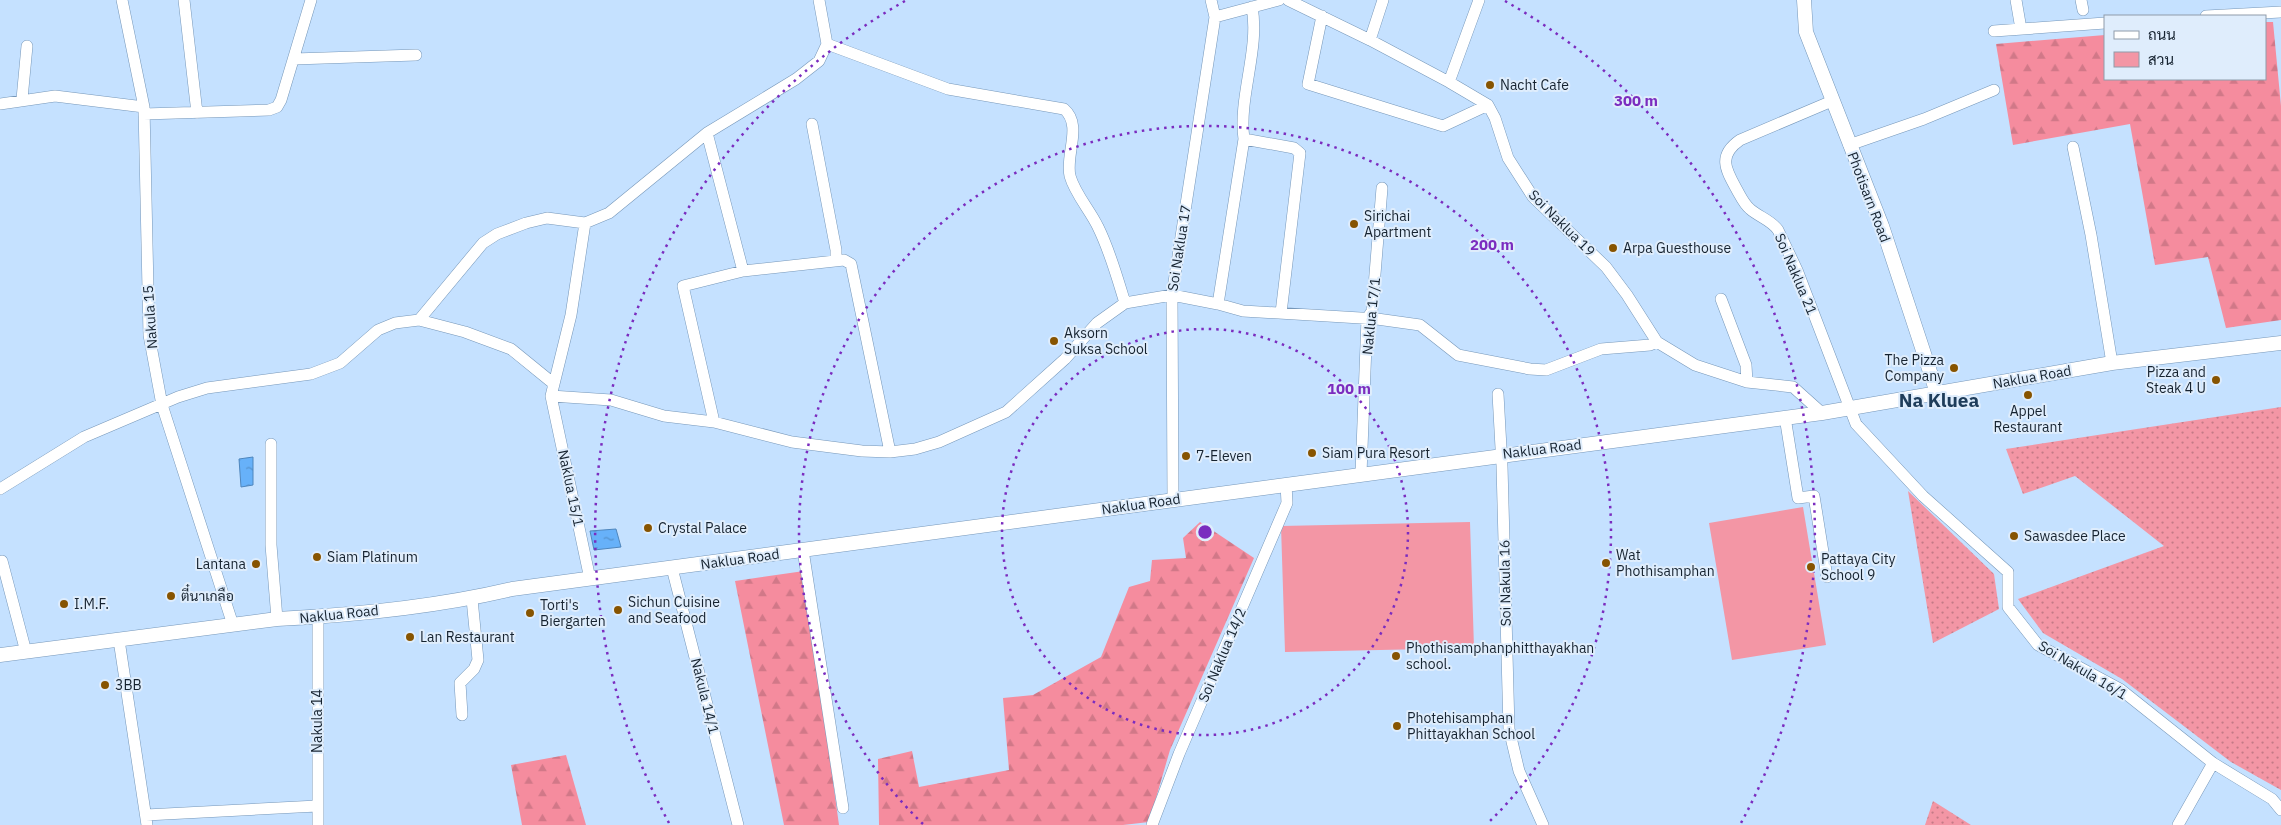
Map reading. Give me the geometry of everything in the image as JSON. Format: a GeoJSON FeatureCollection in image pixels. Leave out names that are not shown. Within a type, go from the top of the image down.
{"type":"FeatureCollection","features":[{"type":"Feature","properties":{"kind":"street","name":"Nakula 15"},"geometry":{"type":"LineString","coordinates":[[122,0],[144,111],[149,335],[162,405],[233,625]]}},
{"type":"Feature","properties":{"kind":"street"},"geometry":{"type":"LineString","coordinates":[[184,0],[197,113]]}},
{"type":"Feature","properties":{"kind":"street"},"geometry":{"type":"LineString","coordinates":[[0,104],[55,96],[144,111],[197,113],[269,110],[277,107],[281,100],[312,0]]}},
{"type":"Feature","properties":{"kind":"street"},"geometry":{"type":"LineString","coordinates":[[419,320],[483,243],[497,234],[526,223],[547,218],[585,223],[609,213],[708,134],[796,80],[819,61],[827,44],[820,0]]}},
{"type":"Feature","properties":{"kind":"street","name":"Soi Naklua 17"},"geometry":{"type":"LineString","coordinates":[[1173,500],[1172,295],[1215,17],[1211,0]]}},
{"type":"Feature","properties":{"kind":"street"},"geometry":{"type":"LineString","coordinates":[[1215,17],[1279,0]]}},
{"type":"Feature","properties":{"kind":"street"},"geometry":{"type":"LineString","coordinates":[[1288,0],[1370,40],[1488,105]]}},
{"type":"Feature","properties":{"kind":"street"},"geometry":{"type":"LineString","coordinates":[[1370,40],[1383,0]]}},
{"type":"Feature","properties":{"kind":"street"},"geometry":{"type":"LineString","coordinates":[[1449,82],[1479,0]]}},
{"type":"Feature","properties":{"kind":"street","name":"Photisarn Road"},"geometry":{"type":"LineString","coordinates":[[1804,0],[1806,32],[1882,226],[1937,394]]}},
{"type":"Feature","properties":{"kind":"street"},"geometry":{"type":"LineString","coordinates":[[2016,0],[2021,29]]}},
{"type":"Feature","properties":{"kind":"street"},"geometry":{"type":"LineString","coordinates":[[1218,304],[1244,140],[1242,126],[1250,58],[1252,8]]}},
{"type":"Feature","properties":{"kind":"street"},"geometry":{"type":"LineString","coordinates":[[2225,15],[2281,12]]}},
{"type":"Feature","properties":{"kind":"street"},"geometry":{"type":"LineString","coordinates":[[1322,16],[1308,84],[1443,126],[1488,105]]}},
{"type":"Feature","properties":{"kind":"street"},"geometry":{"type":"LineString","coordinates":[[1994,31],[2104,23]]}},
{"type":"Feature","properties":{"kind":"street"},"geometry":{"type":"LineString","coordinates":[[827,44],[948,90],[1064,110],[1069,114],[1073,124],[1070,177],[1098,225],[1112,259],[1125,303]]}},
{"type":"Feature","properties":{"kind":"street"},"geometry":{"type":"LineString","coordinates":[[22,100],[27,46]]}},
{"type":"Feature","properties":{"kind":"street"},"geometry":{"type":"LineString","coordinates":[[294,59],[416,55]]}},
{"type":"Feature","properties":{"kind":"street"},"geometry":{"type":"LineString","coordinates":[[1849,145],[1924,119],[1994,90]]}},
{"type":"Feature","properties":{"kind":"street","name":"Soi Naklua 21"},"geometry":{"type":"LineString","coordinates":[[1832,101],[1740,140],[1732,146],[1726,156],[1726,164],[1727,171],[1745,205],[1774,224],[1778,230],[1797,270],[1849,408]]}},
{"type":"Feature","properties":{"kind":"street","name":"Soi Naklua 19"},"geometry":{"type":"LineString","coordinates":[[1488,105],[1495,118],[1508,158],[1533,197],[1606,268],[1627,295],[1656,342],[1695,365],[1747,382],[1794,387],[1822,413]]}},
{"type":"Feature","properties":{"kind":"street"},"geometry":{"type":"LineString","coordinates":[[812,124],[836,250],[836,260]]}},
{"type":"Feature","properties":{"kind":"street"},"geometry":{"type":"LineString","coordinates":[[708,134],[743,271]]}},
{"type":"Feature","properties":{"kind":"street"},"geometry":{"type":"LineString","coordinates":[[1244,140],[1294,148],[1300,153],[1281,313]]}},
{"type":"Feature","properties":{"kind":"street"},"geometry":{"type":"LineString","coordinates":[[2073,147],[2091,235],[2112,364]]}},
{"type":"Feature","properties":{"kind":"street","name":"Naklua 17/1"},"geometry":{"type":"LineString","coordinates":[[1361,474],[1367,320],[1372,310],[1382,188]]}},
{"type":"Feature","properties":{"kind":"street"},"geometry":{"type":"LineString","coordinates":[[585,223],[571,315],[551,396],[611,400],[664,416],[714,422],[792,442],[862,451],[890,452],[915,449],[939,442],[1006,412],[1064,358],[1098,323],[1125,303],[1172,295],[1243,311],[1420,325],[1458,355],[1530,369],[1546,370],[1601,348],[1650,345],[1656,342]]}},
{"type":"Feature","properties":{"kind":"street"},"geometry":{"type":"LineString","coordinates":[[714,422],[683,286],[743,271],[844,260],[851,264],[890,452]]}},
{"type":"Feature","properties":{"kind":"street"},"geometry":{"type":"LineString","coordinates":[[1721,299],[1746,365],[1747,382]]}},
{"type":"Feature","properties":{"kind":"street"},"geometry":{"type":"LineString","coordinates":[[0,488],[84,437],[162,405],[178,396],[207,388],[311,374],[340,363],[378,330],[395,323],[419,320],[464,332],[511,349],[554,384]]}},
{"type":"Feature","properties":{"kind":"street","name":"Naklua Road"},"geometry":{"type":"LineString","coordinates":[[0,655],[233,625],[472,599],[512,589],[1501,454],[1822,413],[2112,364],[2281,342]]}},
{"type":"Feature","properties":{"kind":"street","name":"Soi Nakula 16"},"geometry":{"type":"LineString","coordinates":[[1498,394],[1509,730],[1519,771],[1543,825]]}},
{"type":"Feature","properties":{"kind":"street","name":"Naklua 15/1"},"geometry":{"type":"LineString","coordinates":[[551,396],[590,579]]}},
{"type":"Feature","properties":{"kind":"street","name":"Soi Nakula 16/1"},"geometry":{"type":"LineString","coordinates":[[1849,408],[1856,424],[1923,496],[2008,572],[2008,607],[2038,645],[2120,689],[2213,763],[2272,799],[2281,810]]}},
{"type":"Feature","properties":{"kind":"street"},"geometry":{"type":"LineString","coordinates":[[1785,417],[1798,498],[1814,496],[1827,577]]}},
{"type":"Feature","properties":{"kind":"street"},"geometry":{"type":"LineString","coordinates":[[271,444],[271,545],[277,620]]}},
{"type":"Feature","properties":{"kind":"street","name":"Soi Naklua 14/2"},"geometry":{"type":"LineString","coordinates":[[1152,825],[1178,754],[1287,503],[1286,484]]}},
{"type":"Feature","properties":{"kind":"street"},"geometry":{"type":"LineString","coordinates":[[803,550],[843,808]]}},
{"type":"Feature","properties":{"kind":"street"},"geometry":{"type":"LineString","coordinates":[[2,560],[26,652]]}},
{"type":"Feature","properties":{"kind":"street","name":"Nakula 14/1"},"geometry":{"type":"LineString","coordinates":[[672,568],[738,825]]}},
{"type":"Feature","properties":{"kind":"street"},"geometry":{"type":"LineString","coordinates":[[462,715],[460,683],[474,668],[478,660],[472,599]]}},
{"type":"Feature","properties":{"kind":"street","name":"Nakula 14"},"geometry":{"type":"LineString","coordinates":[[318,617],[318,825]]}},
{"type":"Feature","properties":{"kind":"street"},"geometry":{"type":"LineString","coordinates":[[119,640],[146,820],[317,806]]}},
{"type":"Feature","properties":{"kind":"street"},"geometry":{"type":"LineString","coordinates":[[2178,825],[2213,763]]}},
{"type":"Feature","properties":{"kind":"green space"},"geometry":{"type":"Polygon","coordinates":[[[2266,22],[2273,22],[2281,106],[2281,320],[2226,328],[2208,257],[2155,265],[2130,124],[2013,145],[1996,44],[2104,35],[2104,80],[2266,80],[2266,22]]]}},
{"type":"Feature","properties":{"kind":"green space"},"geometry":{"type":"Polygon","coordinates":[[[2281,407],[2281,790],[2231,762],[2122,679],[2043,633],[2018,599],[2164,546],[2075,476],[2023,494],[2006,449],[2281,407]]]}},
{"type":"Feature","properties":{"kind":"green space"},"geometry":{"type":"Polygon","coordinates":[[[1908,491],[1994,574],[1999,609],[1933,643],[1908,491]]]}},
{"type":"Feature","properties":{"kind":"green space"},"geometry":{"type":"Polygon","coordinates":[[[1803,507],[1826,645],[1732,660],[1709,523],[1803,507]]]}},
{"type":"Feature","properties":{"kind":"green space"},"geometry":{"type":"Polygon","coordinates":[[[1200,522],[1254,558],[1170,750],[1149,822],[1123,825],[879,825],[878,759],[912,751],[919,787],[1009,770],[1003,698],[1033,695],[1101,657],[1129,587],[1150,581],[1152,560],[1186,558],[1183,538],[1200,522]]]}},
{"type":"Feature","properties":{"kind":"green space"},"geometry":{"type":"Polygon","coordinates":[[[1470,522],[1474,648],[1285,652],[1281,526],[1470,522]]]}},
{"type":"Feature","properties":{"kind":"green space"},"geometry":{"type":"Polygon","coordinates":[[[804,571],[839,825],[784,825],[735,581],[804,571]]]}},
{"type":"Feature","properties":{"kind":"green space"},"geometry":{"type":"Polygon","coordinates":[[[566,755],[586,825],[522,825],[511,765],[566,755]]]}},
{"type":"Feature","properties":{"kind":"green space"},"geometry":{"type":"Polygon","coordinates":[[[1933,801],[1971,825],[1925,825],[1933,801]]]}},
{"type":"Feature","properties":{"kind":"water"},"geometry":{"type":"Polygon","coordinates":[[[253,457],[253,485],[241,487],[239,459],[253,457]]]}},
{"type":"Feature","properties":{"kind":"water"},"geometry":{"type":"Polygon","coordinates":[[[616,529],[621,547],[594,550],[590,531],[616,529]]]}},
{"type":"Feature","properties":{"kind":"place","name":"Nacht Cafe"},"geometry":{"type":"Point","coordinates":[1490,85]}},
{"type":"Feature","properties":{"kind":"place","name":"Sirichai Apartment"},"geometry":{"type":"Point","coordinates":[1354,224]}},
{"type":"Feature","properties":{"kind":"place","name":"Arpa Guesthouse"},"geometry":{"type":"Point","coordinates":[1613,248]}},
{"type":"Feature","properties":{"kind":"place","name":"Aksorn Suksa School"},"geometry":{"type":"Point","coordinates":[1054,341]}},
{"type":"Feature","properties":{"kind":"place","name":"The Pizza Company"},"geometry":{"type":"Point","coordinates":[1954,368]}},
{"type":"Feature","properties":{"kind":"place","name":"Pizza and Steak 4 U"},"geometry":{"type":"Point","coordinates":[2216,380]}},
{"type":"Feature","properties":{"kind":"place","name":"Appel Restaurant"},"geometry":{"type":"Point","coordinates":[2028,395]}},
{"type":"Feature","properties":{"kind":"place","name":"Siam Pura Resort"},"geometry":{"type":"Point","coordinates":[1312,453]}},
{"type":"Feature","properties":{"kind":"place","name":"7-Eleven"},"geometry":{"type":"Point","coordinates":[1186,456]}},
{"type":"Feature","properties":{"kind":"place","name":"Crystal Palace"},"geometry":{"type":"Point","coordinates":[648,528]}},
{"type":"Feature","properties":{"kind":"place","name":"Sawasdee Place"},"geometry":{"type":"Point","coordinates":[2014,536]}},
{"type":"Feature","properties":{"kind":"place","name":"Siam Platinum"},"geometry":{"type":"Point","coordinates":[317,557]}},
{"type":"Feature","properties":{"kind":"place","name":"Wat Phothisamphan"},"geometry":{"type":"Point","coordinates":[1606,563]}},
{"type":"Feature","properties":{"kind":"place","name":"Lantana"},"geometry":{"type":"Point","coordinates":[256,564]}},
{"type":"Feature","properties":{"kind":"place","name":"Pattaya City School 9"},"geometry":{"type":"Point","coordinates":[1811,567]}},
{"type":"Feature","properties":{"kind":"place","name":"ตี๋นาเกลือ"},"geometry":{"type":"Point","coordinates":[171,596]}},
{"type":"Feature","properties":{"kind":"place","name":"I.M.F."},"geometry":{"type":"Point","coordinates":[64,604]}},
{"type":"Feature","properties":{"kind":"place","name":"Sichun Cuisine and Seafood"},"geometry":{"type":"Point","coordinates":[618,610]}},
{"type":"Feature","properties":{"kind":"place","name":"Torti's Biergarten"},"geometry":{"type":"Point","coordinates":[530,613]}},
{"type":"Feature","properties":{"kind":"place","name":"Lan Restaurant"},"geometry":{"type":"Point","coordinates":[410,637]}},
{"type":"Feature","properties":{"kind":"place","name":"Phothisamphanphitthayakhan school."},"geometry":{"type":"Point","coordinates":[1396,656]}},
{"type":"Feature","properties":{"kind":"place","name":"3BB"},"geometry":{"type":"Point","coordinates":[105,685]}},
{"type":"Feature","properties":{"kind":"place","name":"Photehisamphan Phittayakhan School"},"geometry":{"type":"Point","coordinates":[1397,726]}},
{"type":"Feature","properties":{"kind":"district","name":"Na Kluea"},"geometry":{"type":"Point","coordinates":[1939,400]}}]}
